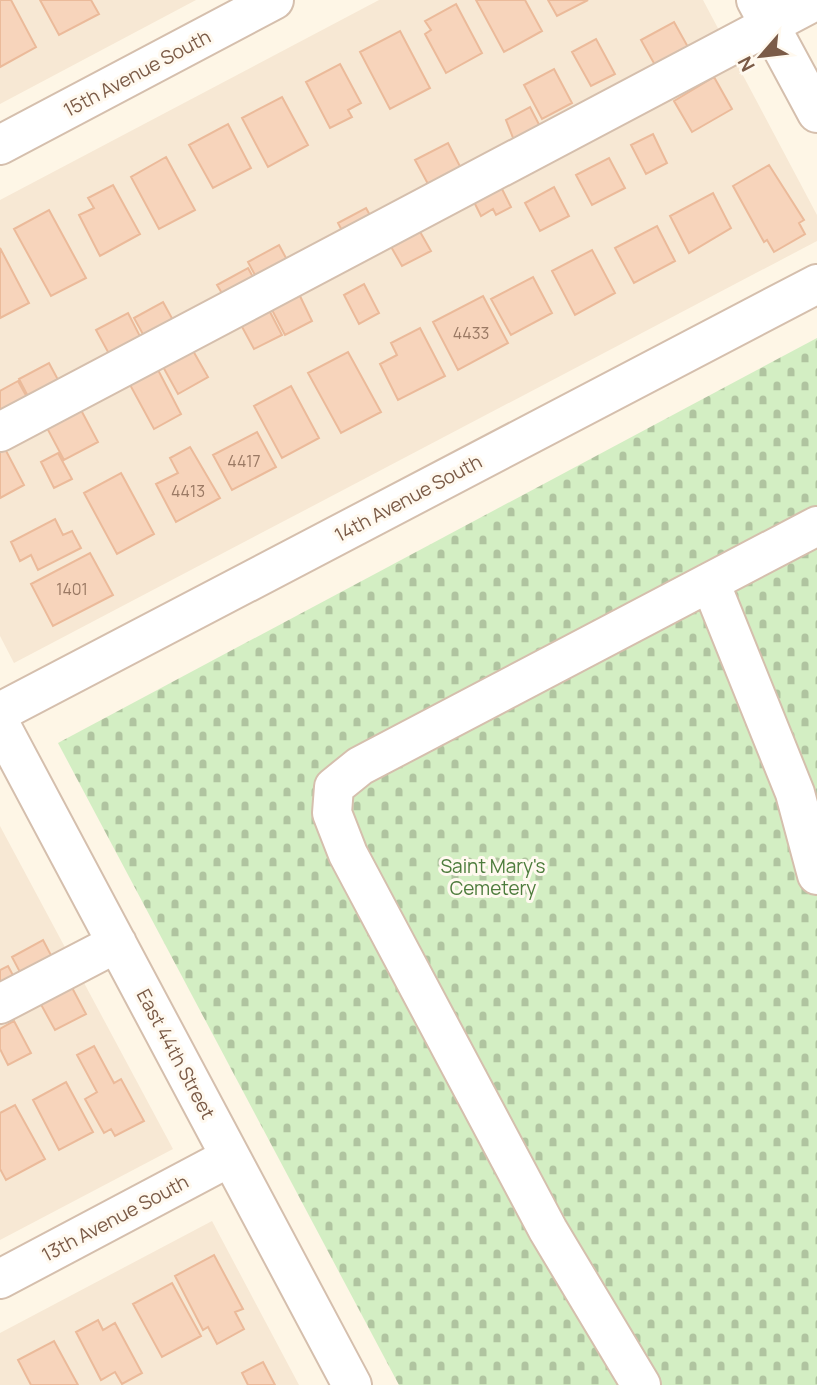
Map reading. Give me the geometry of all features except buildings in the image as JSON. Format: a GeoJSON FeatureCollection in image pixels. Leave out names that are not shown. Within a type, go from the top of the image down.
{"type":"FeatureCollection","features":[{"type":"Feature","properties":{"kind":"street","name":"15th Avenue South"},"geometry":{"type":"LineString","coordinates":[[0,145],[274,0]]}},
{"type":"Feature","properties":{"kind":"street"},"geometry":{"type":"LineString","coordinates":[[0,432],[763,13],[817,0]]}},
{"type":"Feature","properties":{"kind":"street"},"geometry":{"type":"LineString","coordinates":[[763,13],[817,113]]}},
{"type":"Feature","properties":{"kind":"street","name":"14th Avenue South"},"geometry":{"type":"LineString","coordinates":[[0,712],[817,284]]}},
{"type":"Feature","properties":{"kind":"street"},"geometry":{"type":"LineString","coordinates":[[641,1385],[548,1230],[348,854],[332,813],[334,788],[360,766],[817,526]]}},
{"type":"Feature","properties":{"kind":"street"},"geometry":{"type":"LineString","coordinates":[[710,582],[795,793],[817,875]]}},
{"type":"Feature","properties":{"kind":"street","name":"East 44th Street"},"geometry":{"type":"LineString","coordinates":[[0,724],[230,1157],[344,1382]]}},
{"type":"Feature","properties":{"kind":"street"},"geometry":{"type":"LineString","coordinates":[[0,1004],[117,943]]}},
{"type":"Feature","properties":{"kind":"street","name":"13th Avenue South"},"geometry":{"type":"LineString","coordinates":[[0,1279],[230,1157]]}},
{"type":"Feature","properties":{"kind":"shaded area"},"geometry":{"type":"Polygon","coordinates":[[[0,0],[196,0],[0,104],[0,0]]]}},
{"type":"Feature","properties":{"kind":"shaded area"},"geometry":{"type":"Polygon","coordinates":[[[379,0],[703,0],[817,215],[817,241],[14,663],[0,636],[0,200],[379,0]]]}},
{"type":"Feature","properties":{"kind":"shaded area"},"geometry":{"type":"Polygon","coordinates":[[[0,826],[173,1149],[0,1240],[0,826]]]}},
{"type":"Feature","properties":{"kind":"shaded area"},"geometry":{"type":"Polygon","coordinates":[[[212,1221],[299,1385],[0,1385],[0,1333],[212,1221]]]}},
{"type":"Feature","properties":{"kind":"green space","name":"Saint Mary's Cemetery"},"geometry":{"type":"Polygon","coordinates":[[[817,338],[817,1385],[399,1385],[58,743],[817,338]]]}}]}
